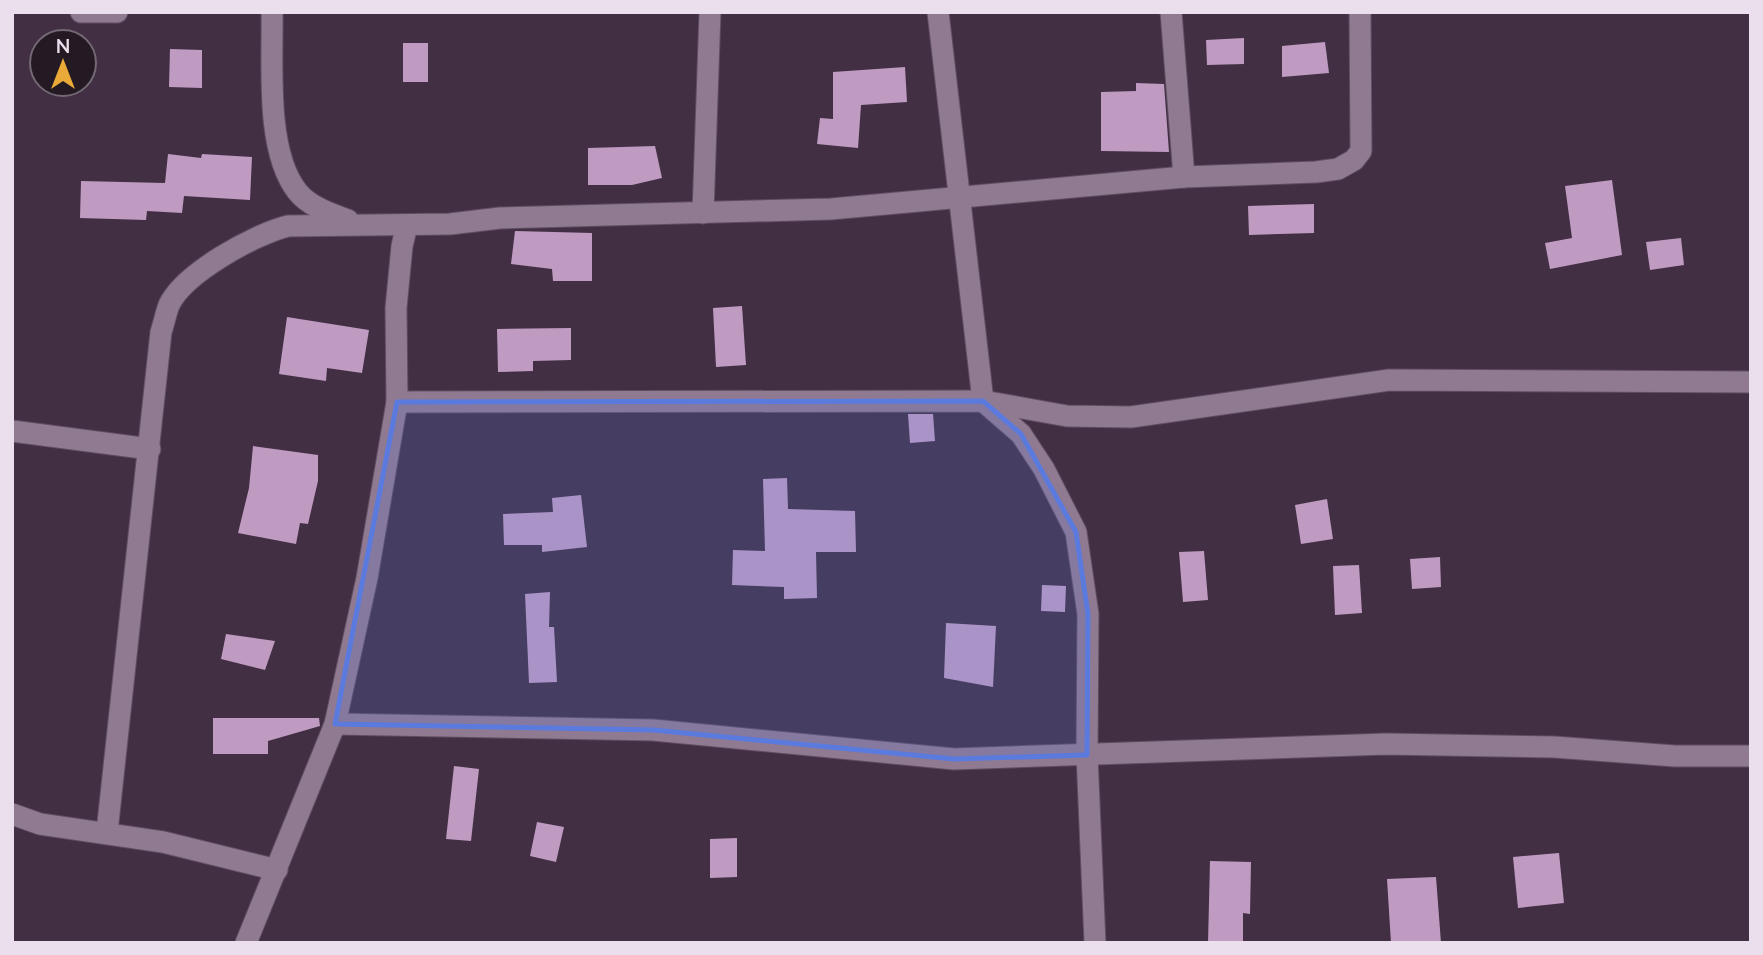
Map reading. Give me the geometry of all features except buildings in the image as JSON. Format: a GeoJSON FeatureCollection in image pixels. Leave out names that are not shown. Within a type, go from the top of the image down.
{"type":"FeatureCollection","features":[{"type":"Feature","properties":{"kind":"street"},"geometry":{"type":"LineString","coordinates":[[82,12],[117,12]]}},
{"type":"Feature","properties":{"kind":"street"},"geometry":{"type":"LineString","coordinates":[[272,12],[278,147],[286,173],[298,194],[325,211],[356,224]]}},
{"type":"Feature","properties":{"kind":"street"},"geometry":{"type":"LineString","coordinates":[[704,213],[710,12]]}},
{"type":"Feature","properties":{"kind":"street"},"geometry":{"type":"LineString","coordinates":[[938,12],[983,401],[1021,434],[1044,469],[1076,533],[1088,614],[1087,755],[1095,943]]}},
{"type":"Feature","properties":{"kind":"street"},"geometry":{"type":"LineString","coordinates":[[1171,12],[1184,177]]}},
{"type":"Feature","properties":{"kind":"street"},"geometry":{"type":"LineString","coordinates":[[107,832],[161,332],[170,303],[209,265],[268,231],[288,226],[407,225],[500,218],[831,209],[1184,177],[1338,169],[1354,160],[1361,151],[1363,135],[1360,12]]}},
{"type":"Feature","properties":{"kind":"street"},"geometry":{"type":"LineString","coordinates":[[246,943],[335,724],[367,578],[397,402],[396,308],[402,246],[407,225]]}},
{"type":"Feature","properties":{"kind":"street"},"geometry":{"type":"LineString","coordinates":[[397,402],[983,401],[1067,416],[1131,417],[1389,380],[1751,382]]}},
{"type":"Feature","properties":{"kind":"street"},"geometry":{"type":"LineString","coordinates":[[12,431],[150,449]]}},
{"type":"Feature","properties":{"kind":"street"},"geometry":{"type":"LineString","coordinates":[[335,724],[653,730],[858,752],[954,759],[1386,744],[1554,747],[1675,756],[1751,756]]}},
{"type":"Feature","properties":{"kind":"street"},"geometry":{"type":"LineString","coordinates":[[12,814],[40,824],[163,842],[277,870]]}},
{"type":"Feature","properties":{"kind":"highlighted area"},"geometry":{"type":"Polygon","coordinates":[[[983,401],[1021,434],[1076,532],[1088,614],[1087,755],[954,759],[653,730],[335,724],[397,402],[983,401]]]}}]}
